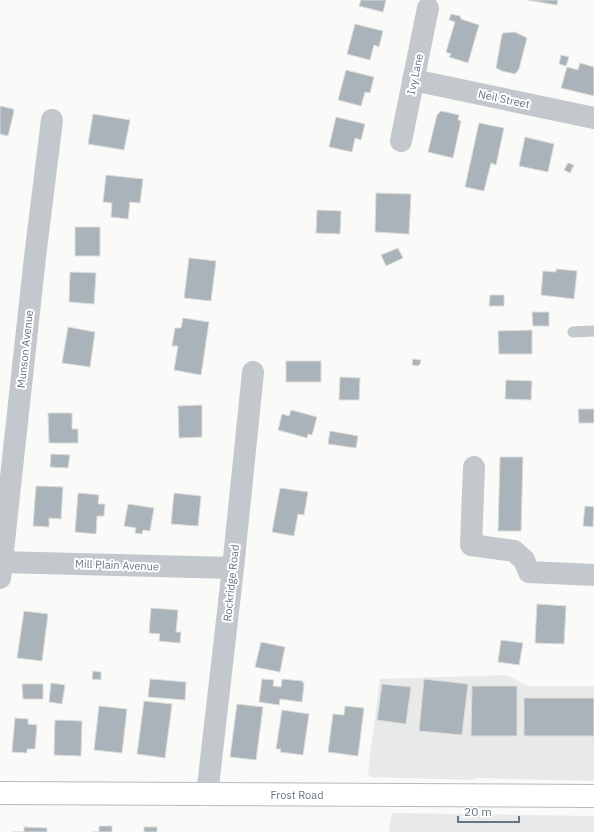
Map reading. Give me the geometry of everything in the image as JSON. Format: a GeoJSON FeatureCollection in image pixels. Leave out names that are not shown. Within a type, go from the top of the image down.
{"type":"FeatureCollection","features":[{"type":"Feature","properties":{"kind":"main road","name":"Frost Road"},"geometry":{"type":"LineString","coordinates":[[0,793],[594,796]]}},
{"type":"Feature","properties":{"kind":"street","name":"Ivy Lane"},"geometry":{"type":"LineString","coordinates":[[401,141],[428,8]]}},
{"type":"Feature","properties":{"kind":"street","name":"Neil Street"},"geometry":{"type":"LineString","coordinates":[[413,80],[594,118]]}},
{"type":"Feature","properties":{"kind":"street","name":"Munson Avenue"},"geometry":{"type":"LineString","coordinates":[[1,567],[34,265],[52,120]]}},
{"type":"Feature","properties":{"kind":"street","name":"Rockridge Road"},"geometry":{"type":"LineString","coordinates":[[207,795],[233,568],[253,372]]}},
{"type":"Feature","properties":{"kind":"street"},"geometry":{"type":"LineString","coordinates":[[474,467],[471,545],[514,552],[524,560],[529,572],[594,575]]}},
{"type":"Feature","properties":{"kind":"street","name":"Mill Plain Avenue"},"geometry":{"type":"LineString","coordinates":[[1,567],[233,568]]}},
{"type":"Feature","properties":{"kind":"lane"},"geometry":{"type":"LineString","coordinates":[[574,332],[594,331]]}},
{"type":"Feature","properties":{"kind":"shaded area"},"geometry":{"type":"Polygon","coordinates":[[[506,675],[528,686],[594,686],[594,781],[370,777],[368,772],[380,679],[506,675]]]}},
{"type":"Feature","properties":{"kind":"shaded area"},"geometry":{"type":"Polygon","coordinates":[[[392,813],[594,816],[594,832],[389,832],[392,813]]]}},
{"type":"Feature","properties":{"kind":"building"},"geometry":{"type":"Polygon","coordinates":[[[361,0],[386,0],[383,12],[359,6],[361,0]]]}},
{"type":"Feature","properties":{"kind":"building"},"geometry":{"type":"Polygon","coordinates":[[[527,0],[558,0],[557,5],[527,0]]]}},
{"type":"Feature","properties":{"kind":"building"},"geometry":{"type":"Polygon","coordinates":[[[451,14],[460,16],[461,19],[479,25],[468,63],[449,57],[451,54],[446,52],[455,22],[449,20],[451,14]]]}},
{"type":"Feature","properties":{"kind":"building"},"geometry":{"type":"Polygon","coordinates":[[[355,24],[383,31],[379,47],[374,45],[370,60],[347,54],[355,24]]]}},
{"type":"Feature","properties":{"kind":"building"},"geometry":{"type":"Polygon","coordinates":[[[515,32],[527,38],[519,69],[515,74],[496,68],[502,34],[515,32]]]}},
{"type":"Feature","properties":{"kind":"building"},"geometry":{"type":"Polygon","coordinates":[[[561,55],[569,57],[566,66],[559,64],[561,55]]]}},
{"type":"Feature","properties":{"kind":"building"},"geometry":{"type":"Polygon","coordinates":[[[580,63],[594,67],[594,96],[561,88],[567,67],[578,70],[580,63]]]}},
{"type":"Feature","properties":{"kind":"building"},"geometry":{"type":"Polygon","coordinates":[[[346,70],[374,77],[370,93],[365,92],[361,106],[338,100],[346,70]]]}},
{"type":"Feature","properties":{"kind":"building"},"geometry":{"type":"Polygon","coordinates":[[[0,106],[13,109],[14,111],[8,136],[0,134],[0,106]]]}},
{"type":"Feature","properties":{"kind":"building"},"geometry":{"type":"Polygon","coordinates":[[[441,111],[459,115],[458,120],[461,121],[453,158],[428,152],[437,115],[441,111]]]}},
{"type":"Feature","properties":{"kind":"building"},"geometry":{"type":"Polygon","coordinates":[[[93,114],[130,120],[124,150],[88,144],[93,114]]]}},
{"type":"Feature","properties":{"kind":"building"},"geometry":{"type":"Polygon","coordinates":[[[336,117],[365,124],[361,140],[355,138],[352,152],[329,147],[336,117]]]}},
{"type":"Feature","properties":{"kind":"building"},"geometry":{"type":"Polygon","coordinates":[[[479,123],[504,128],[496,165],[491,163],[484,191],[465,187],[479,123]]]}},
{"type":"Feature","properties":{"kind":"building"},"geometry":{"type":"Polygon","coordinates":[[[525,137],[554,144],[548,172],[519,166],[525,137]]]}},
{"type":"Feature","properties":{"kind":"building"},"geometry":{"type":"Polygon","coordinates":[[[568,163],[574,165],[570,173],[564,170],[568,163]]]}},
{"type":"Feature","properties":{"kind":"building"},"geometry":{"type":"Polygon","coordinates":[[[106,175],[143,179],[140,203],[130,202],[128,219],[111,217],[112,203],[103,202],[106,175]]]}},
{"type":"Feature","properties":{"kind":"building"},"geometry":{"type":"Polygon","coordinates":[[[376,193],[411,194],[409,234],[375,232],[376,193]]]}},
{"type":"Feature","properties":{"kind":"building"},"geometry":{"type":"Polygon","coordinates":[[[317,210],[341,211],[340,234],[316,233],[317,210]]]}},
{"type":"Feature","properties":{"kind":"building"},"geometry":{"type":"Polygon","coordinates":[[[75,227],[100,227],[100,256],[75,256],[75,227]]]}},
{"type":"Feature","properties":{"kind":"building"},"geometry":{"type":"Polygon","coordinates":[[[398,248],[403,258],[386,266],[381,255],[398,248]]]}},
{"type":"Feature","properties":{"kind":"building"},"geometry":{"type":"Polygon","coordinates":[[[189,258],[216,261],[211,301],[184,298],[189,258]]]}},
{"type":"Feature","properties":{"kind":"building"},"geometry":{"type":"Polygon","coordinates":[[[556,269],[577,271],[574,299],[541,295],[543,271],[556,272],[556,269]]]}},
{"type":"Feature","properties":{"kind":"building"},"geometry":{"type":"Polygon","coordinates":[[[70,272],[96,273],[94,304],[69,302],[70,272]]]}},
{"type":"Feature","properties":{"kind":"building"},"geometry":{"type":"Polygon","coordinates":[[[490,295],[504,295],[504,306],[489,306],[490,295]]]}},
{"type":"Feature","properties":{"kind":"building"},"geometry":{"type":"Polygon","coordinates":[[[532,312],[549,312],[549,326],[533,326],[532,312]]]}},
{"type":"Feature","properties":{"kind":"building"},"geometry":{"type":"Polygon","coordinates":[[[183,318],[209,322],[201,375],[174,370],[178,346],[172,346],[175,328],[181,328],[183,318]]]}},
{"type":"Feature","properties":{"kind":"building"},"geometry":{"type":"Polygon","coordinates":[[[68,327],[95,332],[90,367],[62,363],[68,327]]]}},
{"type":"Feature","properties":{"kind":"building"},"geometry":{"type":"Polygon","coordinates":[[[532,330],[532,354],[499,354],[498,331],[532,330]]]}},
{"type":"Feature","properties":{"kind":"building"},"geometry":{"type":"Polygon","coordinates":[[[413,359],[421,360],[418,366],[412,365],[413,359]]]}},
{"type":"Feature","properties":{"kind":"building"},"geometry":{"type":"Polygon","coordinates":[[[286,361],[321,361],[321,382],[286,382],[286,361]]]}},
{"type":"Feature","properties":{"kind":"building"},"geometry":{"type":"Polygon","coordinates":[[[340,377],[360,378],[359,400],[339,400],[340,377]]]}},
{"type":"Feature","properties":{"kind":"building"},"geometry":{"type":"Polygon","coordinates":[[[506,380],[532,381],[531,400],[505,399],[506,380]]]}},
{"type":"Feature","properties":{"kind":"building"},"geometry":{"type":"Polygon","coordinates":[[[202,405],[202,437],[179,438],[178,406],[202,405]]]}},
{"type":"Feature","properties":{"kind":"building"},"geometry":{"type":"Polygon","coordinates":[[[578,409],[594,409],[594,423],[579,423],[578,409]]]}},
{"type":"Feature","properties":{"kind":"building"},"geometry":{"type":"Polygon","coordinates":[[[291,410],[317,417],[312,435],[308,434],[307,438],[278,430],[282,414],[289,416],[291,410]]]}},
{"type":"Feature","properties":{"kind":"building"},"geometry":{"type":"Polygon","coordinates":[[[48,413],[72,413],[72,429],[78,429],[78,443],[49,443],[48,413]]]}},
{"type":"Feature","properties":{"kind":"building"},"geometry":{"type":"Polygon","coordinates":[[[330,431],[358,436],[356,448],[328,444],[330,431]]]}},
{"type":"Feature","properties":{"kind":"building"},"geometry":{"type":"Polygon","coordinates":[[[51,454],[70,455],[68,468],[50,467],[51,454]]]}},
{"type":"Feature","properties":{"kind":"building"},"geometry":{"type":"Polygon","coordinates":[[[500,457],[523,457],[521,531],[498,531],[500,457]]]}},
{"type":"Feature","properties":{"kind":"building"},"geometry":{"type":"Polygon","coordinates":[[[36,486],[63,487],[61,519],[49,518],[49,527],[33,526],[36,486]]]}},
{"type":"Feature","properties":{"kind":"building"},"geometry":{"type":"Polygon","coordinates":[[[280,488],[308,492],[304,515],[298,514],[294,536],[272,532],[280,488]]]}},
{"type":"Feature","properties":{"kind":"building"},"geometry":{"type":"Polygon","coordinates":[[[78,493],[99,495],[98,504],[105,504],[104,516],[97,516],[96,534],[75,532],[78,493]]]}},
{"type":"Feature","properties":{"kind":"building"},"geometry":{"type":"Polygon","coordinates":[[[174,493],[201,496],[198,526],[171,524],[174,493]]]}},
{"type":"Feature","properties":{"kind":"building"},"geometry":{"type":"Polygon","coordinates":[[[128,504],[154,508],[150,531],[143,530],[142,534],[135,533],[136,528],[124,526],[128,504]]]}},
{"type":"Feature","properties":{"kind":"building"},"geometry":{"type":"Polygon","coordinates":[[[585,506],[594,507],[593,527],[583,526],[585,506]]]}},
{"type":"Feature","properties":{"kind":"building"},"geometry":{"type":"Polygon","coordinates":[[[537,604],[566,606],[564,644],[535,643],[537,604]]]}},
{"type":"Feature","properties":{"kind":"building"},"geometry":{"type":"Polygon","coordinates":[[[151,608],[178,610],[176,632],[181,632],[180,643],[159,641],[160,634],[149,633],[151,608]]]}},
{"type":"Feature","properties":{"kind":"building"},"geometry":{"type":"Polygon","coordinates":[[[24,611],[48,614],[42,661],[17,658],[24,611]]]}},
{"type":"Feature","properties":{"kind":"building"},"geometry":{"type":"Polygon","coordinates":[[[501,640],[523,643],[519,665],[498,662],[501,640]]]}},
{"type":"Feature","properties":{"kind":"building"},"geometry":{"type":"Polygon","coordinates":[[[261,642],[285,647],[280,672],[255,667],[261,642]]]}},
{"type":"Feature","properties":{"kind":"building"},"geometry":{"type":"Polygon","coordinates":[[[93,671],[101,672],[101,680],[92,679],[93,671]]]}},
{"type":"Feature","properties":{"kind":"building"},"geometry":{"type":"Polygon","coordinates":[[[150,679],[186,682],[185,700],[148,697],[150,679]]]}},
{"type":"Feature","properties":{"kind":"building"},"geometry":{"type":"Polygon","coordinates":[[[262,679],[274,680],[273,686],[281,687],[282,679],[302,681],[304,684],[302,702],[280,699],[279,705],[259,702],[262,679]]]}},
{"type":"Feature","properties":{"kind":"building"},"geometry":{"type":"Polygon","coordinates":[[[424,679],[468,684],[462,735],[419,731],[424,679]]]}},
{"type":"Feature","properties":{"kind":"building"},"geometry":{"type":"Polygon","coordinates":[[[51,683],[65,685],[62,704],[49,702],[51,683]]]}},
{"type":"Feature","properties":{"kind":"building"},"geometry":{"type":"Polygon","coordinates":[[[22,684],[43,684],[43,699],[23,699],[22,684]]]}},
{"type":"Feature","properties":{"kind":"building"},"geometry":{"type":"Polygon","coordinates":[[[382,684],[411,687],[406,724],[377,720],[382,684]]]}},
{"type":"Feature","properties":{"kind":"building"},"geometry":{"type":"Polygon","coordinates":[[[472,686],[517,686],[517,736],[471,736],[472,686]]]}},
{"type":"Feature","properties":{"kind":"building"},"geometry":{"type":"Polygon","coordinates":[[[524,698],[594,698],[594,736],[524,736],[524,698]]]}},
{"type":"Feature","properties":{"kind":"building"},"geometry":{"type":"Polygon","coordinates":[[[144,701],[172,704],[165,758],[137,754],[144,701]]]}},
{"type":"Feature","properties":{"kind":"building"},"geometry":{"type":"Polygon","coordinates":[[[237,704],[263,707],[256,760],[230,757],[237,704]]]}},
{"type":"Feature","properties":{"kind":"building"},"geometry":{"type":"Polygon","coordinates":[[[99,706],[127,709],[122,753],[94,750],[99,706]]]}},
{"type":"Feature","properties":{"kind":"building"},"geometry":{"type":"Polygon","coordinates":[[[345,706],[364,708],[358,756],[328,752],[333,714],[344,715],[345,706]]]}},
{"type":"Feature","properties":{"kind":"building"},"geometry":{"type":"Polygon","coordinates":[[[282,710],[309,714],[303,755],[280,752],[281,749],[276,749],[282,710]]]}},
{"type":"Feature","properties":{"kind":"building"},"geometry":{"type":"Polygon","coordinates":[[[15,718],[28,719],[28,724],[37,725],[35,749],[27,749],[27,753],[12,752],[15,718]]]}},
{"type":"Feature","properties":{"kind":"building"},"geometry":{"type":"Polygon","coordinates":[[[55,720],[82,721],[81,756],[54,755],[55,720]]]}},
{"type":"Feature","properties":{"kind":"building"},"geometry":{"type":"Polygon","coordinates":[[[99,826],[112,826],[112,832],[99,832],[99,826]]]}},
{"type":"Feature","properties":{"kind":"building"},"geometry":{"type":"Polygon","coordinates":[[[24,827],[47,828],[47,832],[24,832],[24,827]]]}},
{"type":"Feature","properties":{"kind":"building"},"geometry":{"type":"Polygon","coordinates":[[[144,827],[157,827],[157,832],[144,832],[144,827]]]}}]}
